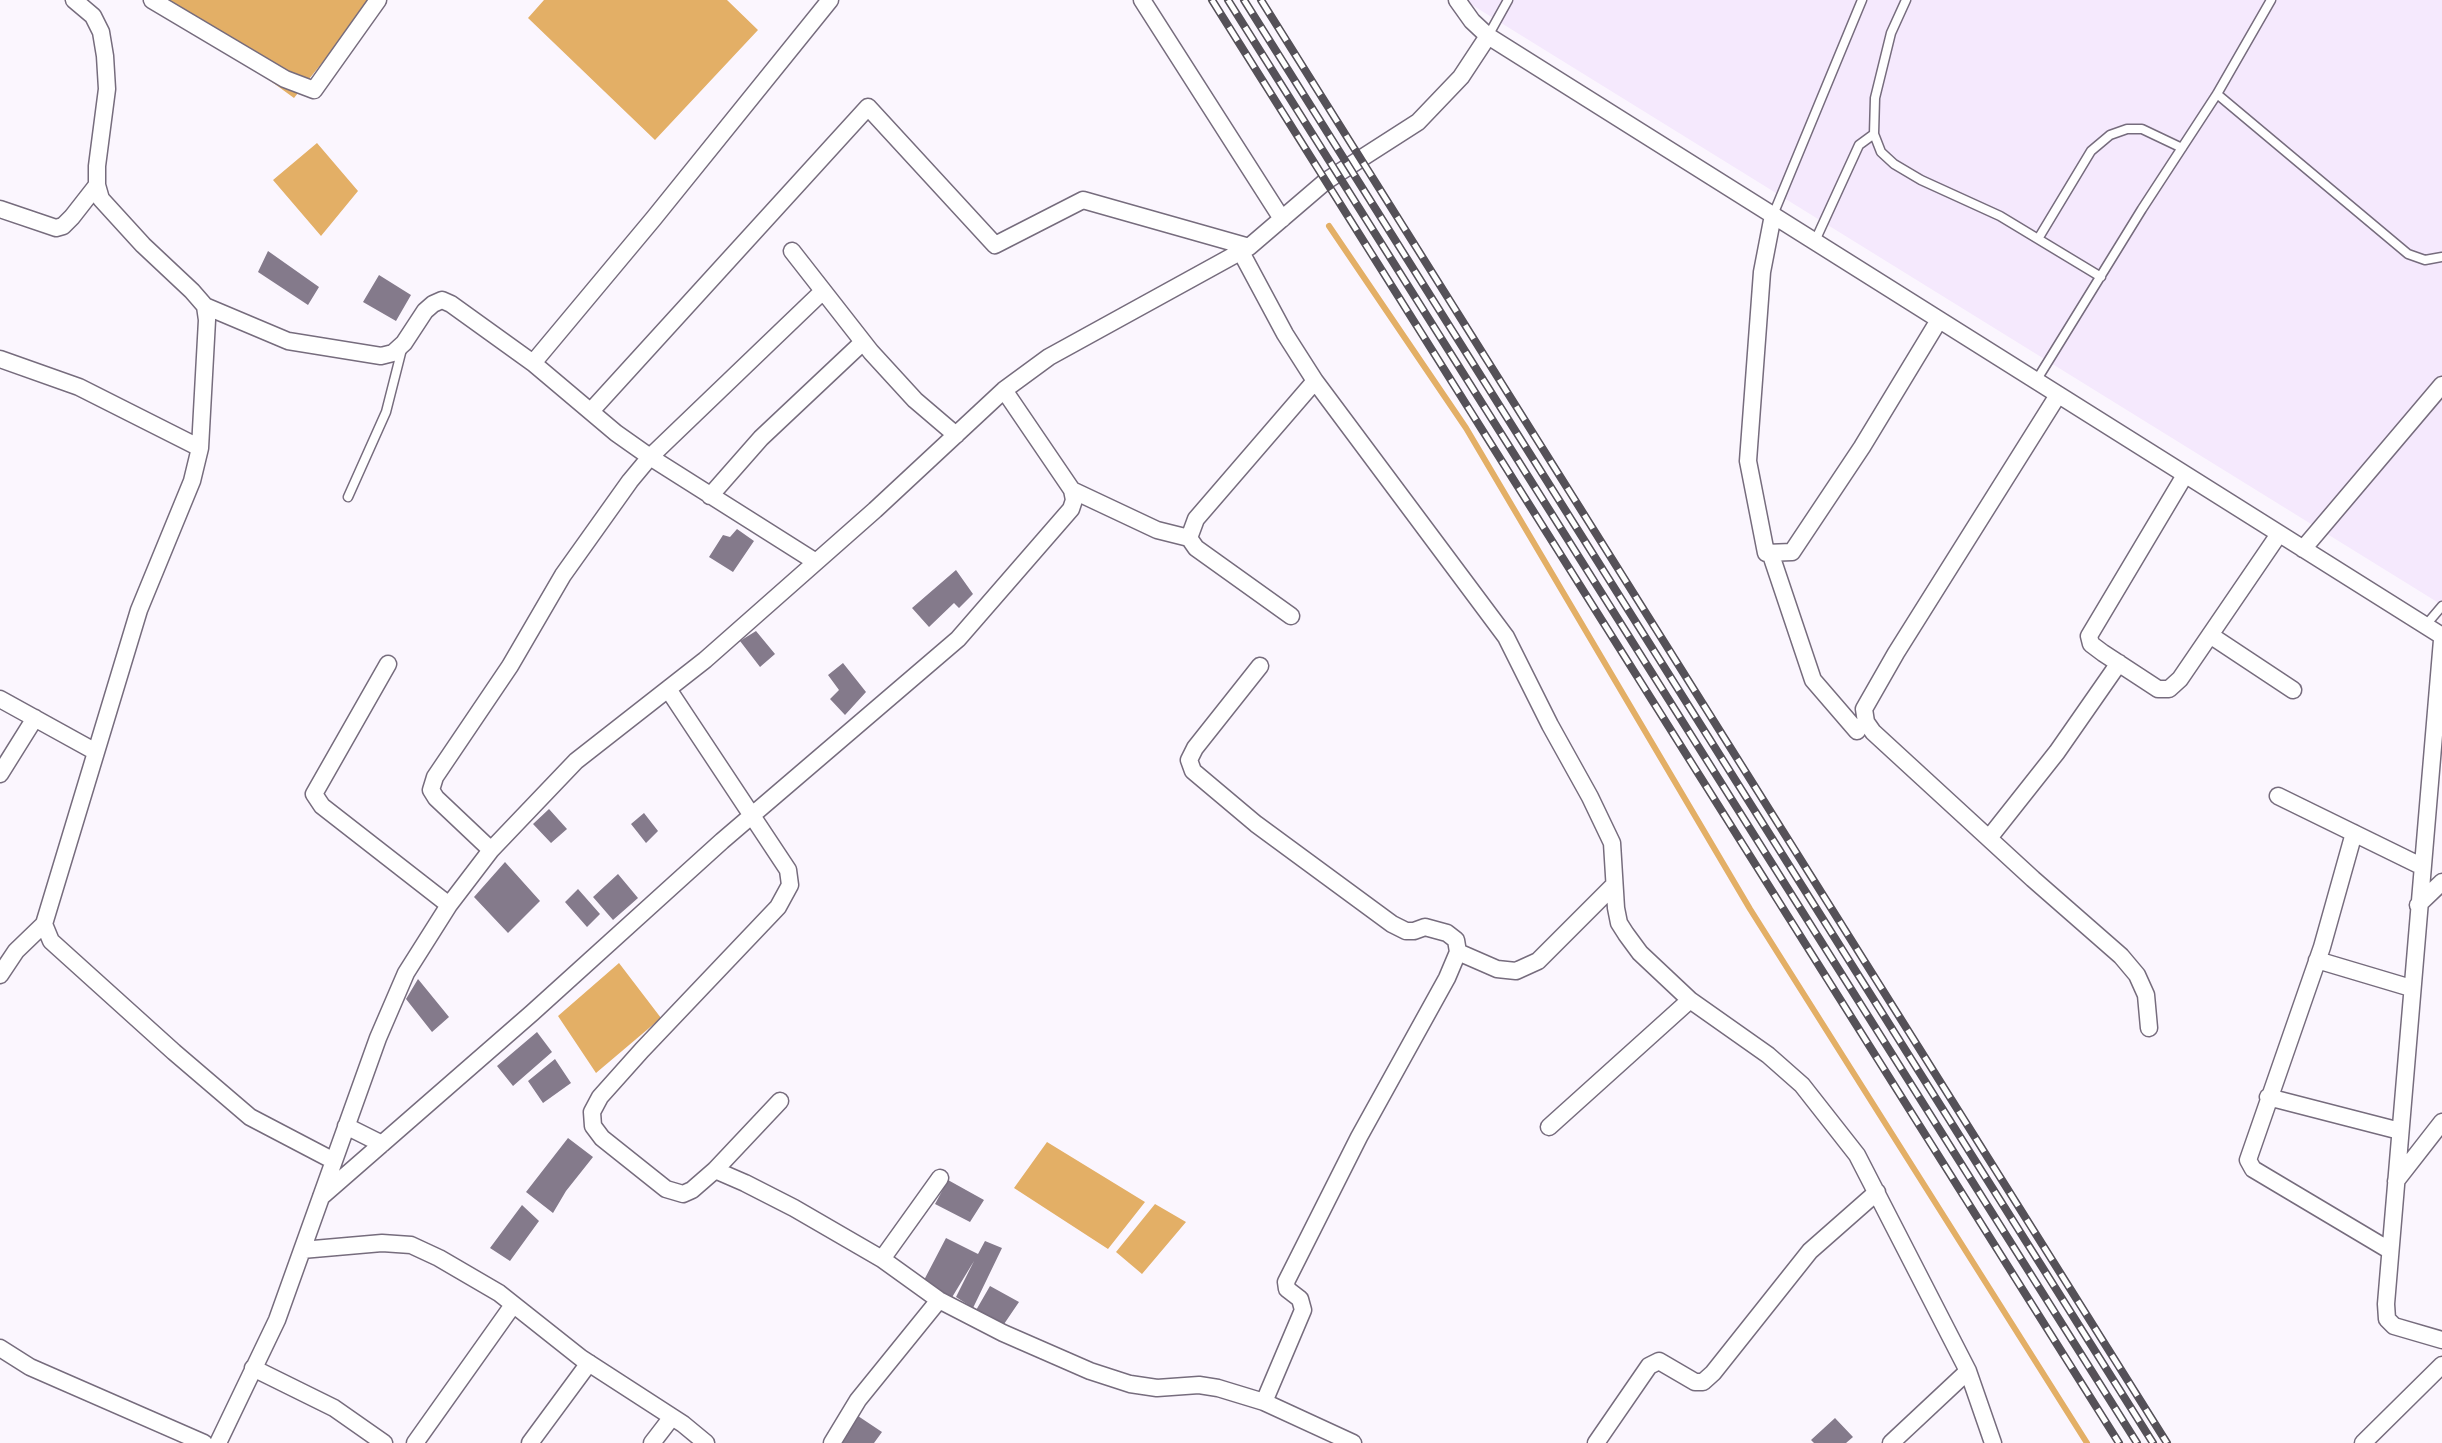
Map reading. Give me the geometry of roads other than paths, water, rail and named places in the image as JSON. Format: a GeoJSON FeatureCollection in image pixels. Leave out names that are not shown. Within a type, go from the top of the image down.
{"type":"FeatureCollection","features":[{"type":"Feature","properties":{"kind":"street"},"geometry":{"type":"LineString","coordinates":[[152,0],[285,79],[314,90],[378,0]]}},
{"type":"Feature","properties":{"kind":"street"},"geometry":{"type":"LineString","coordinates":[[533,363],[830,0]]}},
{"type":"Feature","properties":{"kind":"street"},"geometry":{"type":"LineString","coordinates":[[1142,0],[1282,219]]}},
{"type":"Feature","properties":{"kind":"street"},"geometry":{"type":"LineString","coordinates":[[1457,0],[1472,21],[1488,36],[2442,638],[2389,1250],[2387,1319],[2395,1326],[2442,1340]]}},
{"type":"Feature","properties":{"kind":"street"},"geometry":{"type":"LineString","coordinates":[[79,2],[93,16],[100,32],[105,56],[107,89],[97,166],[97,185],[101,199],[205,306],[288,341],[381,356],[393,353],[404,343],[425,311],[442,300],[533,363],[616,433],[650,457],[816,562]]}},
{"type":"Feature","properties":{"kind":"street"},"geometry":{"type":"LineString","coordinates":[[218,1443],[277,1320],[378,1038],[406,973],[449,905],[491,850],[576,761],[705,660],[1004,390],[1049,357],[1245,249],[1326,181],[1418,122],[1461,78],[1488,36]]}},
{"type":"Feature","properties":{"kind":"street"},"geometry":{"type":"LineString","coordinates":[[591,411],[868,107],[995,245],[1083,200],[1245,249],[1286,334],[1315,381],[1506,637],[1612,843],[1619,923],[1640,953],[1690,1000],[1768,1055],[1802,1085],[1857,1155],[1968,1371],[1993,1443]]}},
{"type":"Feature","properties":{"kind":"street"},"geometry":{"type":"LineString","coordinates":[[0,209],[56,228],[63,226],[72,217],[97,185]]}},
{"type":"Feature","properties":{"kind":"street"},"geometry":{"type":"LineString","coordinates":[[1773,215],[1762,272],[1748,461],[1766,553],[1792,552],[1862,447],[1939,320]]}},
{"type":"Feature","properties":{"kind":"street"},"geometry":{"type":"LineString","coordinates":[[792,251],[863,342],[915,400],[956,435]]}},
{"type":"Feature","properties":{"kind":"street"},"geometry":{"type":"LineString","coordinates":[[491,850],[436,798],[431,790],[435,777],[510,666],[563,575],[608,508],[650,457],[823,291]]}},
{"type":"Feature","properties":{"kind":"street"},"geometry":{"type":"LineString","coordinates":[[0,975],[16,951],[44,924],[139,610],[192,481],[200,448],[207,320],[205,306]]}},
{"type":"Feature","properties":{"kind":"street"},"geometry":{"type":"LineString","coordinates":[[710,496],[761,438],[863,342]]}},
{"type":"Feature","properties":{"kind":"street"},"geometry":{"type":"LineString","coordinates":[[0,359],[79,387],[200,448]]}},
{"type":"Feature","properties":{"kind":"street"},"geometry":{"type":"LineString","coordinates":[[1189,538],[1196,520],[1315,381]]}},
{"type":"Feature","properties":{"kind":"street"},"geometry":{"type":"LineString","coordinates":[[2303,549],[2442,384]]}},
{"type":"Feature","properties":{"kind":"street"},"geometry":{"type":"LineString","coordinates":[[320,1197],[532,1013],[753,815],[958,639],[1071,509],[1074,500],[1072,490],[1004,390]]}},
{"type":"Feature","properties":{"kind":"street"},"geometry":{"type":"LineString","coordinates":[[2058,395],[1896,653],[1864,709],[1866,722],[1873,732],[2121,956],[2137,975],[2146,995],[2149,1028]]}},
{"type":"Feature","properties":{"kind":"street"},"geometry":{"type":"LineString","coordinates":[[2185,475],[2088,636],[2091,644],[2158,689],[2169,689],[2180,679],[2279,534]]}},
{"type":"Feature","properties":{"kind":"street"},"geometry":{"type":"LineString","coordinates":[[1072,490],[1157,530],[1189,538],[1196,548],[1291,616]]}},
{"type":"Feature","properties":{"kind":"street"},"geometry":{"type":"LineString","coordinates":[[1770,552],[1813,680],[1857,731]]}},
{"type":"Feature","properties":{"kind":"street"},"geometry":{"type":"LineString","coordinates":[[2210,635],[2293,690]]}},
{"type":"Feature","properties":{"kind":"street"},"geometry":{"type":"LineString","coordinates":[[1989,838],[2057,752],[2119,663]]}},
{"type":"Feature","properties":{"kind":"street"},"geometry":{"type":"LineString","coordinates":[[388,664],[314,794],[323,806],[449,905]]}},
{"type":"Feature","properties":{"kind":"street"},"geometry":{"type":"LineString","coordinates":[[1260,666],[1195,748],[1189,761],[1193,771],[1255,824],[1392,924],[1406,931],[1424,927],[1447,933],[1456,940],[1458,953],[1447,978],[1359,1137],[1286,1282],[1287,1289],[1300,1299],[1303,1310],[1264,1402]]}},
{"type":"Feature","properties":{"kind":"street"},"geometry":{"type":"LineString","coordinates":[[668,689],[788,870],[790,885],[778,907],[600,1097],[592,1112],[593,1126],[602,1138],[666,1189],[683,1194],[692,1190],[715,1170],[780,1101]]}},
{"type":"Feature","properties":{"kind":"street"},"geometry":{"type":"LineString","coordinates":[[0,699],[96,752]]}},
{"type":"Feature","properties":{"kind":"street"},"geometry":{"type":"LineString","coordinates":[[0,774],[35,718]]}},
{"type":"Feature","properties":{"kind":"street"},"geometry":{"type":"LineString","coordinates":[[2278,796],[2421,866]]}},
{"type":"Feature","properties":{"kind":"street"},"geometry":{"type":"LineString","coordinates":[[2354,833],[2317,960],[2248,1160],[2253,1169],[2389,1250]]}},
{"type":"Feature","properties":{"kind":"street"},"geometry":{"type":"LineString","coordinates":[[2418,905],[2442,882]]}},
{"type":"Feature","properties":{"kind":"street"},"geometry":{"type":"LineString","coordinates":[[1458,953],[1497,969],[1516,971],[1538,961],[1614,885]]}},
{"type":"Feature","properties":{"kind":"street"},"geometry":{"type":"LineString","coordinates":[[44,924],[51,941],[250,1118],[334,1161]]}},
{"type":"Feature","properties":{"kind":"street"},"geometry":{"type":"LineString","coordinates":[[2317,960],[2412,988]]}},
{"type":"Feature","properties":{"kind":"street"},"geometry":{"type":"LineString","coordinates":[[1549,1127],[1690,1000]]}},
{"type":"Feature","properties":{"kind":"street"},"geometry":{"type":"LineString","coordinates":[[2269,1097],[2400,1131]]}},
{"type":"Feature","properties":{"kind":"street"},"geometry":{"type":"LineString","coordinates":[[2396,1181],[2442,1122]]}},
{"type":"Feature","properties":{"kind":"street"},"geometry":{"type":"LineString","coordinates":[[346,1126],[382,1144]]}},
{"type":"Feature","properties":{"kind":"street"},"geometry":{"type":"LineString","coordinates":[[715,1170],[794,1208],[882,1259],[939,1300],[1003,1333],[1104,1376],[1130,1384],[1157,1388],[1199,1385],[1264,1402],[1353,1443]]}},
{"type":"Feature","properties":{"kind":"street"},"geometry":{"type":"LineString","coordinates":[[882,1259],[940,1178]]}},
{"type":"Feature","properties":{"kind":"street"},"geometry":{"type":"LineString","coordinates":[[1596,1443],[1649,1366],[1659,1361],[1695,1382],[1703,1382],[1810,1251],[1877,1192]]}},
{"type":"Feature","properties":{"kind":"street"},"geometry":{"type":"LineString","coordinates":[[302,1250],[382,1243],[411,1245],[439,1258],[499,1293],[589,1363],[672,1417],[706,1443]]}},
{"type":"Feature","properties":{"kind":"street"},"geometry":{"type":"LineString","coordinates":[[832,1443],[858,1400],[939,1300]]}},
{"type":"Feature","properties":{"kind":"street"},"geometry":{"type":"LineString","coordinates":[[415,1443],[513,1305]]}},
{"type":"Feature","properties":{"kind":"street"},"geometry":{"type":"LineString","coordinates":[[0,1349],[30,1367],[204,1443]]}},
{"type":"Feature","properties":{"kind":"street"},"geometry":{"type":"LineString","coordinates":[[530,1443],[589,1363]]}},
{"type":"Feature","properties":{"kind":"street"},"geometry":{"type":"LineString","coordinates":[[2363,1443],[2442,1365]]}},
{"type":"Feature","properties":{"kind":"street"},"geometry":{"type":"LineString","coordinates":[[253,1368],[334,1408],[384,1443]]}},
{"type":"Feature","properties":{"kind":"street"},"geometry":{"type":"LineString","coordinates":[[1891,1443],[1968,1371]]}},
{"type":"Feature","properties":{"kind":"street"},"geometry":{"type":"LineString","coordinates":[[652,1443],[672,1417]]}},
{"type":"Feature","properties":{"kind":"lane"},"geometry":{"type":"LineString","coordinates":[[1488,36],[1508,0]]}},
{"type":"Feature","properties":{"kind":"lane"},"geometry":{"type":"LineString","coordinates":[[1773,215],[1861,0]]}},
{"type":"Feature","properties":{"kind":"lane"},"geometry":{"type":"LineString","coordinates":[[1906,0],[1891,33],[1875,98],[1874,134],[1881,152],[1894,164],[1921,180],[1975,203],[2101,277]]}},
{"type":"Feature","properties":{"kind":"lane"},"geometry":{"type":"LineString","coordinates":[[2036,381],[2217,94],[2270,0]]}},
{"type":"Feature","properties":{"kind":"lane"},"geometry":{"type":"LineString","coordinates":[[2217,94],[2408,254],[2425,260],[2442,257]]}},
{"type":"Feature","properties":{"kind":"lane"},"geometry":{"type":"LineString","coordinates":[[2038,239],[2091,151],[2110,135],[2127,129],[2141,129],[2182,148]]}},
{"type":"Feature","properties":{"kind":"lane"},"geometry":{"type":"LineString","coordinates":[[1815,241],[1859,145],[1874,134]]}},
{"type":"Feature","properties":{"kind":"lane"},"geometry":{"type":"LineString","coordinates":[[348,498],[386,412],[404,343]]}},
{"type":"Feature","properties":{"kind":"lane"},"geometry":{"type":"LineString","coordinates":[[2425,626],[2442,606]]}},
{"type":"Feature","properties":{"kind":"waterway"},"geometry":{"type":"LineString","coordinates":[[1329,226],[1466,428],[1750,909],[2087,1443]]}},
{"type":"Feature","properties":{"kind":"railway"},"geometry":{"type":"LineString","coordinates":[[1212,0],[2119,1443]]}},
{"type":"Feature","properties":{"kind":"railway"},"geometry":{"type":"LineString","coordinates":[[1228,0],[2137,1443]]}},
{"type":"Feature","properties":{"kind":"railway"},"geometry":{"type":"LineString","coordinates":[[1244,0],[2153,1443]]}},
{"type":"Feature","properties":{"kind":"railway"},"geometry":{"type":"LineString","coordinates":[[1261,0],[2167,1443]]}}]}
